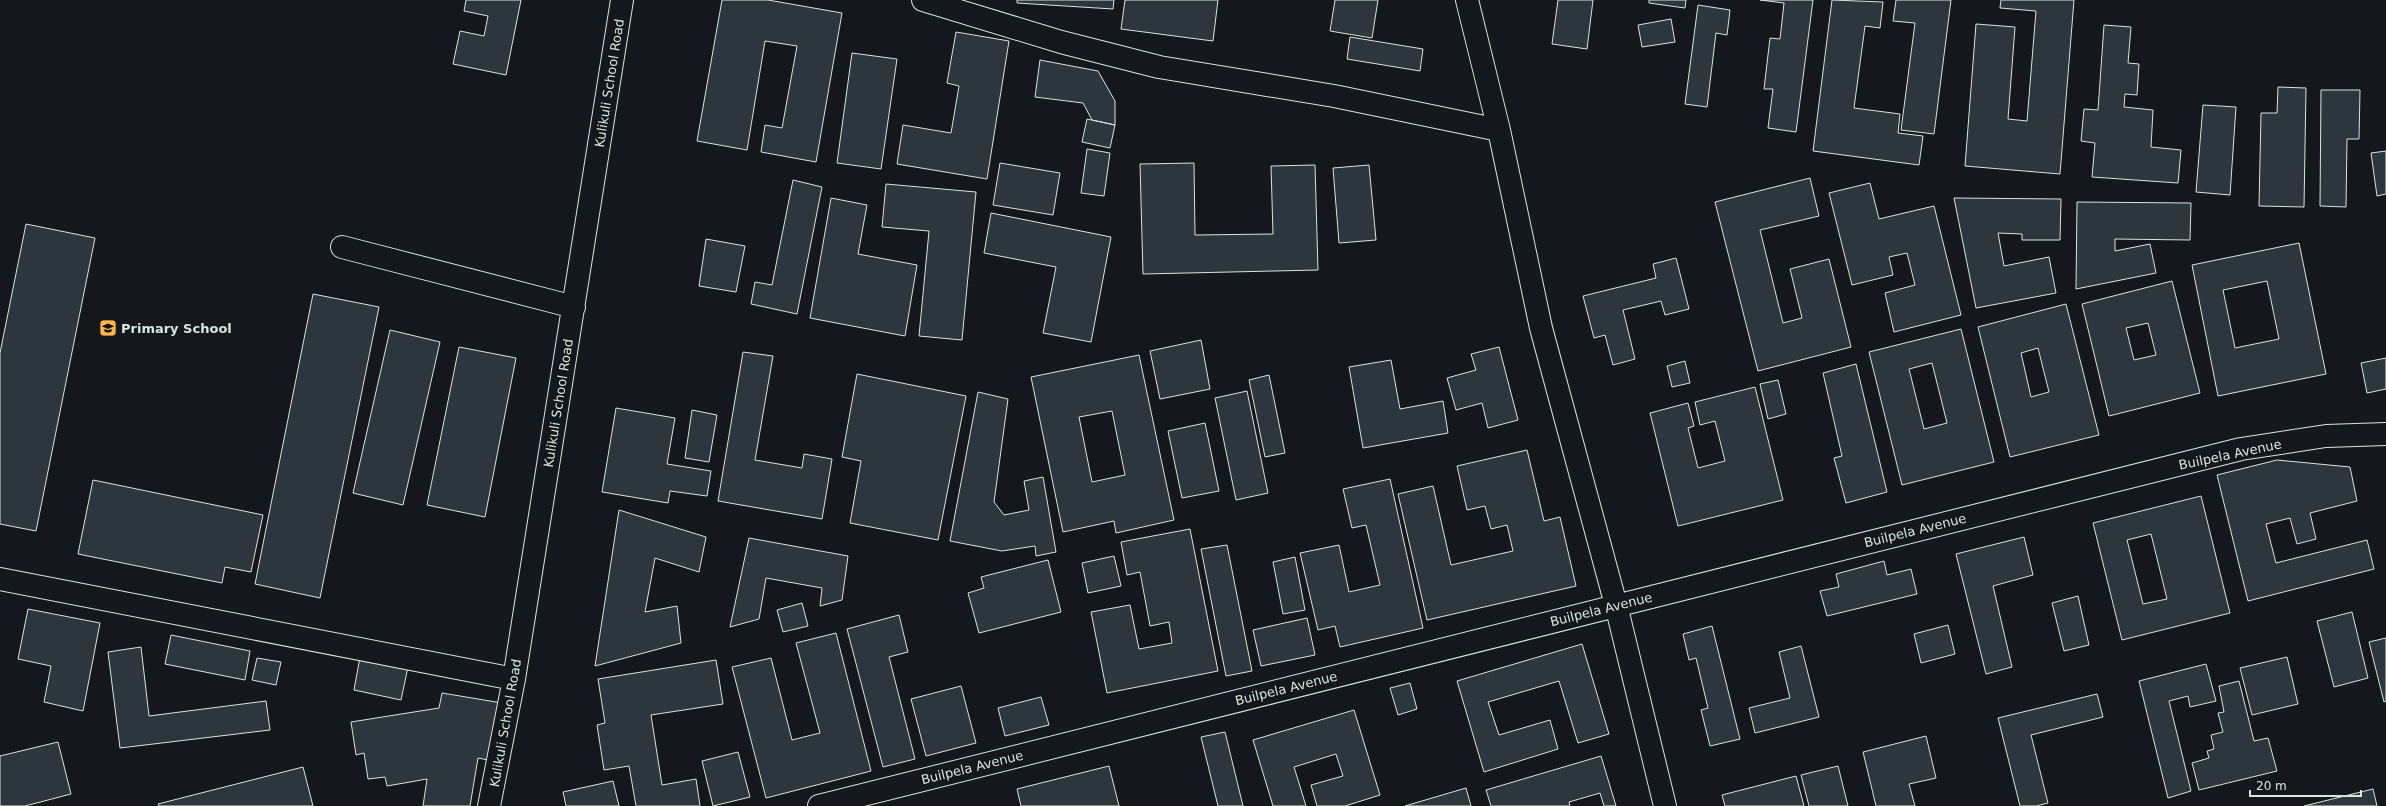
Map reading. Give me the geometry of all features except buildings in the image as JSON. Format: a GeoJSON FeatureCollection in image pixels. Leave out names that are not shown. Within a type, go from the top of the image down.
{"type":"FeatureCollection","features":[{"type":"Feature","properties":{"kind":"street","name":"Kulikuli School Road"},"geometry":{"type":"LineString","coordinates":[[489,806],[514,679],[622,0]]}},
{"type":"Feature","properties":{"kind":"street"},"geometry":{"type":"LineString","coordinates":[[923,0],[1061,42],[1159,66],[1334,96],[1499,130]]}},
{"type":"Feature","properties":{"kind":"street"},"geometry":{"type":"LineString","coordinates":[[1467,0],[1499,130],[1541,328],[1616,604],[1665,806]]}},
{"type":"Feature","properties":{"kind":"street"},"geometry":{"type":"LineString","coordinates":[[342,247],[574,307]]}},
{"type":"Feature","properties":{"kind":"street","name":"Builpela Avenue"},"geometry":{"type":"LineString","coordinates":[[819,806],[1616,604],[2241,449],[2326,436],[2386,434]]}},
{"type":"Feature","properties":{"kind":"street"},"geometry":{"type":"LineString","coordinates":[[0,579],[514,679]]}},
{"type":"Feature","properties":{"kind":"place","name":"Primary School"},"geometry":{"type":"Point","coordinates":[108,328]}}]}
